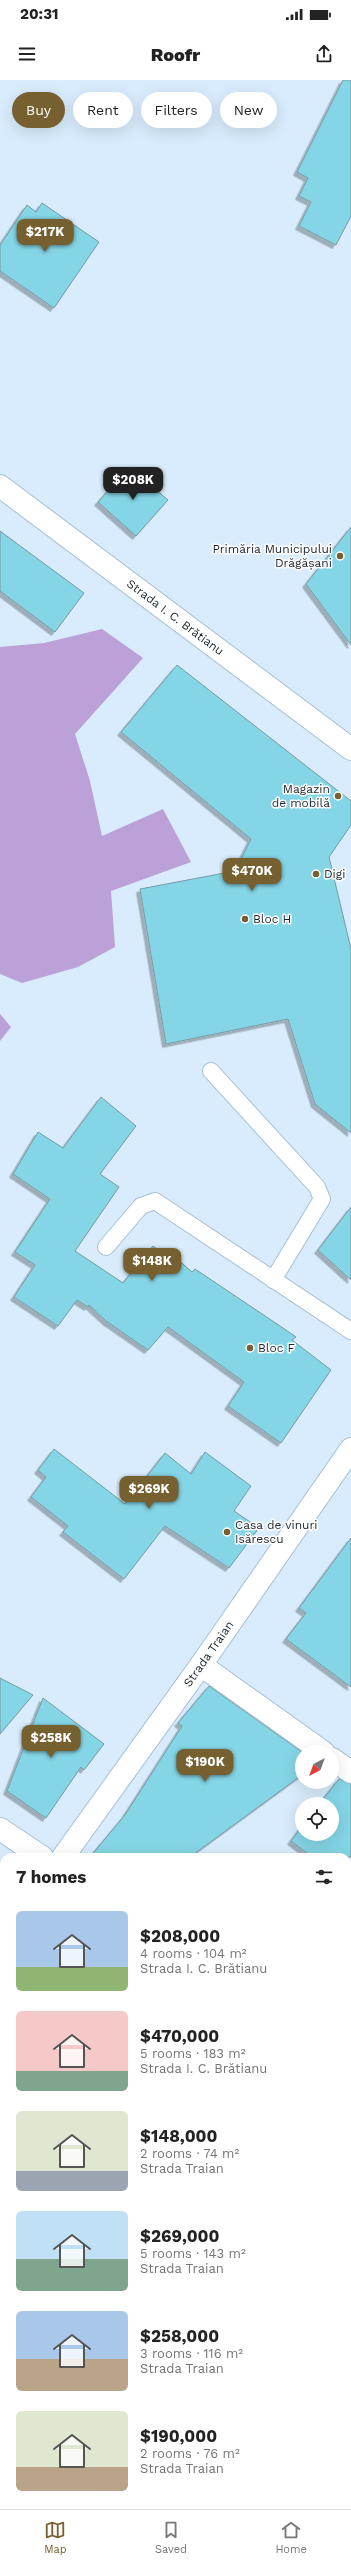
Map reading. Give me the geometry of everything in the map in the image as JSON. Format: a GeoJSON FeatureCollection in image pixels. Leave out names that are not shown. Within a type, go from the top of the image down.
{"type":"FeatureCollection","features":[{"type":"Feature","properties":{"kind":"main road","name":"Strada I. C. Brătianu"},"geometry":{"type":"LineString","coordinates":[[0,486],[351,749]]}},
{"type":"Feature","properties":{"kind":"main road","name":"Strada Traian"},"geometry":{"type":"LineString","coordinates":[[66,1853],[201,1665],[351,1449]]}},
{"type":"Feature","properties":{"kind":"main road"},"geometry":{"type":"LineString","coordinates":[[201,1665],[313,1745]]}},
{"type":"Feature","properties":{"kind":"main road"},"geometry":{"type":"LineString","coordinates":[[339,1764],[351,1772]]}},
{"type":"Feature","properties":{"kind":"main road"},"geometry":{"type":"LineString","coordinates":[[0,1829],[36,1853]]}},
{"type":"Feature","properties":{"kind":"lane"},"geometry":{"type":"LineString","coordinates":[[211,1071],[317,1187],[322,1199],[274,1280]]}},
{"type":"Feature","properties":{"kind":"lane"},"geometry":{"type":"LineString","coordinates":[[106,1247],[141,1206],[155,1201],[351,1331]]}},
{"type":"Feature","properties":{"kind":"shaded area"},"geometry":{"type":"Polygon","coordinates":[[[102,629],[143,658],[75,734],[90,781],[102,836],[163,809],[191,862],[111,891],[115,947],[78,967],[22,983],[0,974],[0,647],[44,643],[102,629]]]}},
{"type":"Feature","properties":{"kind":"shaded area"},"geometry":{"type":"Polygon","coordinates":[[[0,1014],[11,1027],[0,1041],[0,1014]]]}},
{"type":"Feature","properties":{"kind":"building"},"geometry":{"type":"Polygon","coordinates":[[[343,80],[351,80],[351,216],[336,245],[299,226],[311,202],[299,196],[308,178],[297,172],[343,80]]]}},
{"type":"Feature","properties":{"kind":"building"},"geometry":{"type":"Polygon","coordinates":[[[42,203],[99,242],[54,308],[0,271],[0,245],[27,205],[36,212],[42,203]]]}},
{"type":"Feature","properties":{"kind":"building"},"geometry":{"type":"Polygon","coordinates":[[[129,467],[168,500],[136,536],[98,502],[129,467]]]}},
{"type":"Feature","properties":{"kind":"building","name":"Primăria Municipului Drăgășani"},"geometry":{"type":"Polygon","coordinates":[[[351,527],[351,645],[306,584],[351,527]]]}},
{"type":"Feature","properties":{"kind":"building"},"geometry":{"type":"Polygon","coordinates":[[[0,531],[84,593],[55,632],[0,591],[0,531]]]}},
{"type":"Feature","properties":{"kind":"building","name":"Bloc H"},"geometry":{"type":"Polygon","coordinates":[[[177,665],[351,801],[351,825],[329,857],[351,949],[351,1133],[315,1104],[288,1019],[166,1044],[140,889],[235,871],[251,839],[121,732],[177,665]]]}},
{"type":"Feature","properties":{"kind":"building"},"geometry":{"type":"Polygon","coordinates":[[[101,1097],[136,1126],[100,1174],[119,1187],[75,1251],[123,1283],[153,1246],[172,1261],[174,1256],[192,1272],[195,1269],[296,1337],[292,1340],[331,1370],[281,1443],[228,1406],[244,1382],[168,1327],[148,1350],[106,1321],[89,1305],[88,1307],[77,1300],[58,1326],[14,1297],[35,1265],[15,1252],[50,1199],[13,1174],[38,1132],[63,1148],[101,1097]]]}},
{"type":"Feature","properties":{"kind":"building"},"geometry":{"type":"Polygon","coordinates":[[[351,1207],[351,1280],[318,1250],[351,1207]]]}},
{"type":"Feature","properties":{"kind":"building"},"geometry":{"type":"Polygon","coordinates":[[[54,1449],[125,1504],[165,1453],[191,1474],[205,1452],[251,1486],[234,1511],[259,1528],[229,1568],[165,1526],[124,1579],[63,1532],[68,1526],[31,1497],[46,1477],[38,1470],[54,1449]]]}},
{"type":"Feature","properties":{"kind":"building"},"geometry":{"type":"Polygon","coordinates":[[[351,1538],[351,1687],[286,1639],[306,1613],[299,1608],[351,1538]]]}},
{"type":"Feature","properties":{"kind":"building"},"geometry":{"type":"Polygon","coordinates":[[[0,1678],[33,1695],[0,1734],[0,1678]]]}},
{"type":"Feature","properties":{"kind":"building"},"geometry":{"type":"Polygon","coordinates":[[[209,1686],[295,1747],[295,1780],[195,1853],[93,1853],[125,1815],[182,1726],[178,1723],[209,1686]]]}},
{"type":"Feature","properties":{"kind":"building"},"geometry":{"type":"Polygon","coordinates":[[[43,1698],[104,1744],[84,1770],[81,1767],[46,1818],[7,1791],[43,1698]]]}},
{"type":"Feature","properties":{"kind":"building"},"geometry":{"type":"Polygon","coordinates":[[[339,1779],[351,1784],[351,1853],[307,1853],[291,1841],[295,1836],[295,1841],[339,1841],[339,1797],[325,1797],[331,1789],[339,1789],[339,1779]]]}},
{"type":"Feature","properties":{"kind":"place","name":"Primăria Municipului Drăgășani"},"geometry":{"type":"Point","coordinates":[340,556]}},
{"type":"Feature","properties":{"kind":"place","name":"Magazin de mobilă"},"geometry":{"type":"Point","coordinates":[338,796]}},
{"type":"Feature","properties":{"kind":"place","name":"Digi"},"geometry":{"type":"Point","coordinates":[316,874]}},
{"type":"Feature","properties":{"kind":"place","name":"Bloc H"},"geometry":{"type":"Point","coordinates":[245,919]}},
{"type":"Feature","properties":{"kind":"place","name":"Bloc F"},"geometry":{"type":"Point","coordinates":[250,1348]}},
{"type":"Feature","properties":{"kind":"place","name":"Casa de vinuri Isărescu"},"geometry":{"type":"Point","coordinates":[227,1532]}}]}
